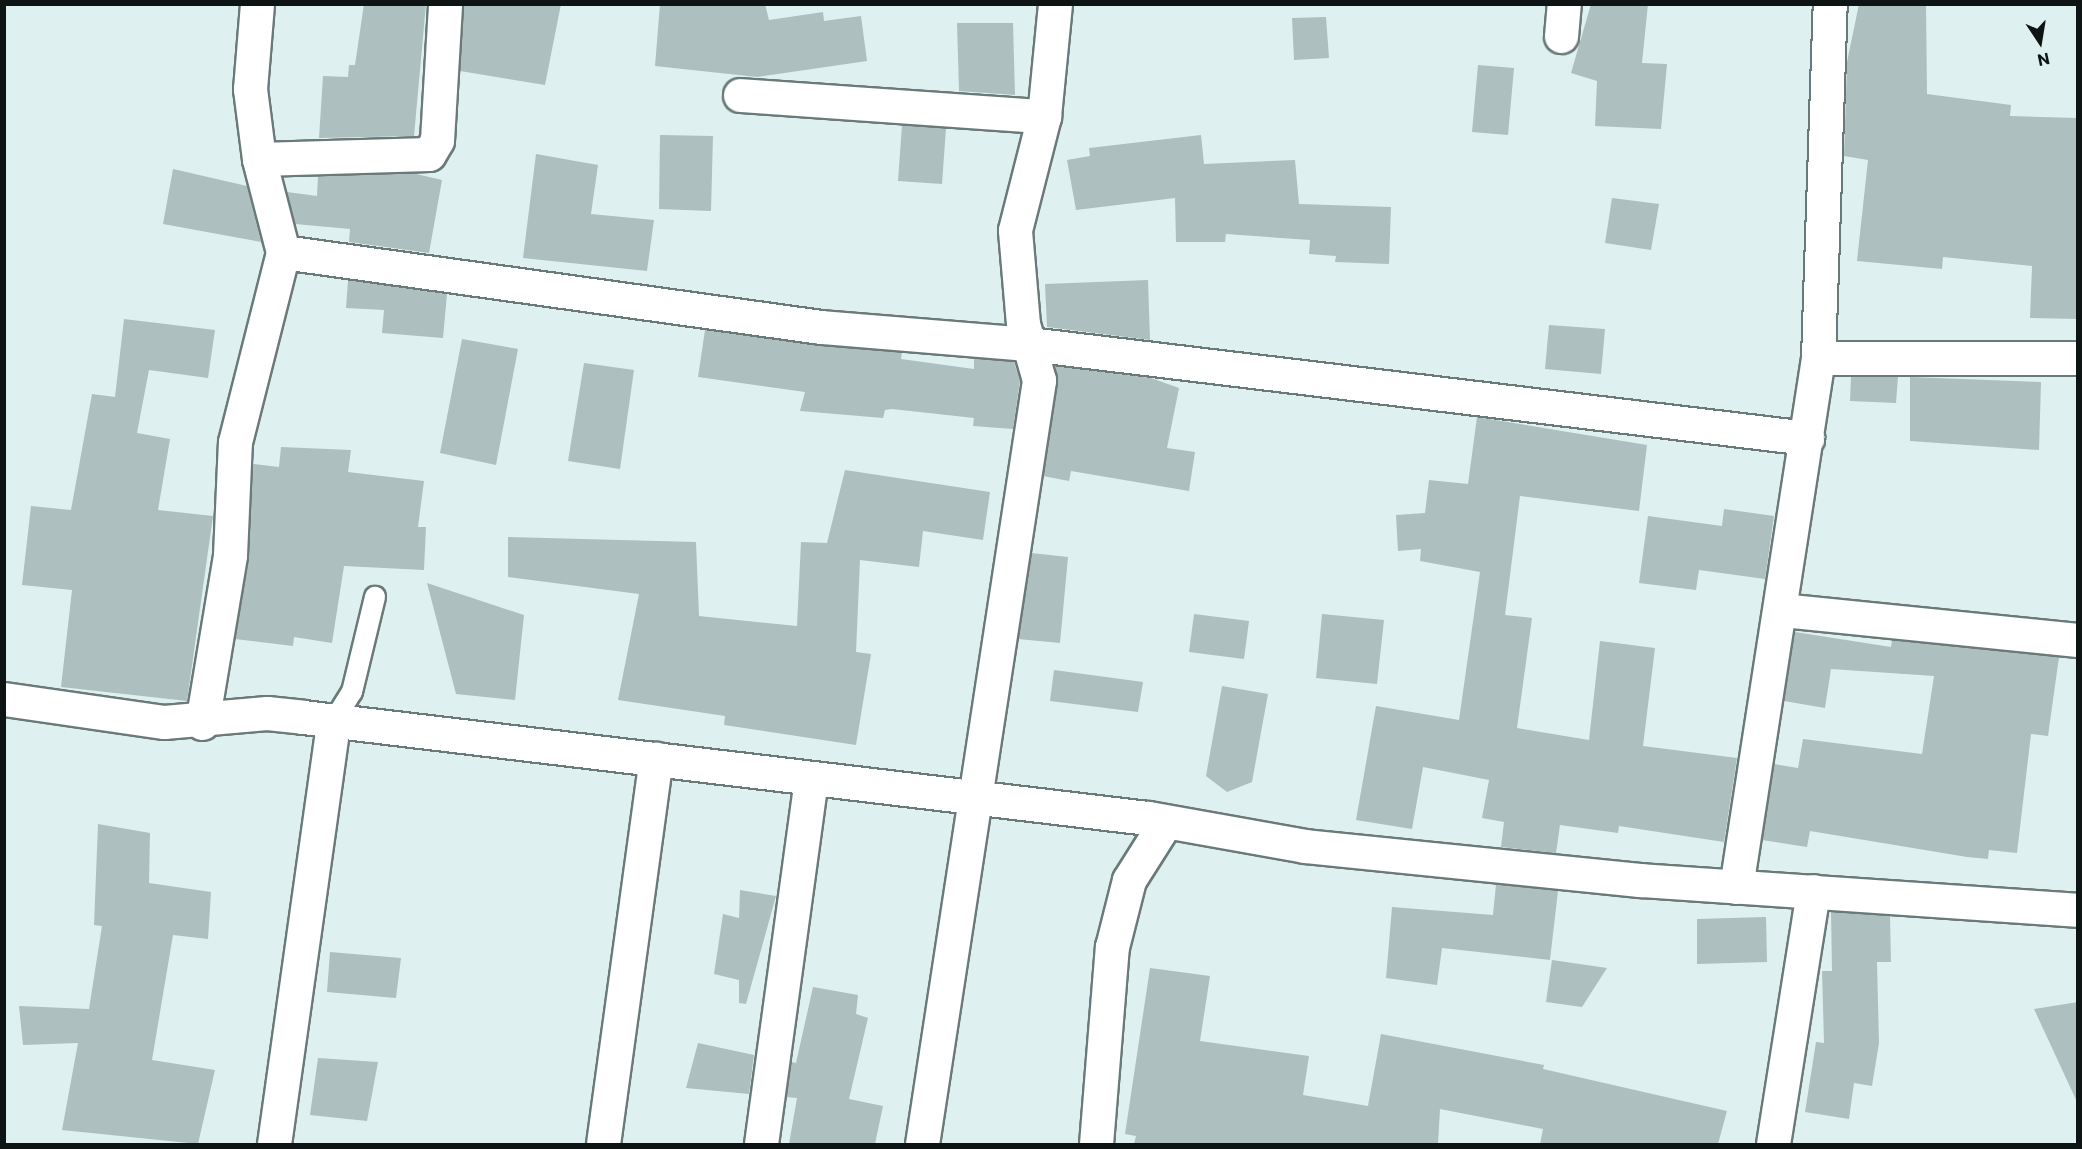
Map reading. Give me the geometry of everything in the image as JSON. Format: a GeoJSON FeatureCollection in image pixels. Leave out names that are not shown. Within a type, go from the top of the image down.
{"type":"FeatureCollection","features":[{"type":"Feature","properties":{"kind":"street"},"geometry":{"type":"LineString","coordinates":[[202,723],[230,555],[235,442],[283,252],[259,159],[250,89],[257,4]]}},
{"type":"Feature","properties":{"kind":"street"},"geometry":{"type":"LineString","coordinates":[[259,159],[429,154],[437,140],[445,4]]}},
{"type":"Feature","properties":{"kind":"street"},"geometry":{"type":"LineString","coordinates":[[921,1144],[971,796],[1040,380],[1029,344],[1015,230],[1044,116],[1055,4]]}},
{"type":"Feature","properties":{"kind":"street"},"geometry":{"type":"LineString","coordinates":[[1737,887],[1782,610],[1818,358],[1830,4]]}},
{"type":"Feature","properties":{"kind":"street"},"geometry":{"type":"LineString","coordinates":[[740,95],[1044,116]]}},
{"type":"Feature","properties":{"kind":"street"},"geometry":{"type":"LineString","coordinates":[[283,252],[821,327],[1029,344],[1806,438]]}},
{"type":"Feature","properties":{"kind":"street"},"geometry":{"type":"LineString","coordinates":[[1818,358],[2078,358]]}},
{"type":"Feature","properties":{"kind":"street"},"geometry":{"type":"LineString","coordinates":[[1782,610],[2078,640]]}},
{"type":"Feature","properties":{"kind":"street"},"geometry":{"type":"LineString","coordinates":[[4,699],[93,714],[202,723],[267,713],[656,759],[811,781],[971,796],[1165,823],[1305,846],[1737,887],[2078,910]]}},
{"type":"Feature","properties":{"kind":"street"},"geometry":{"type":"LineString","coordinates":[[274,1144],[333,722]]}},
{"type":"Feature","properties":{"kind":"street"},"geometry":{"type":"LineString","coordinates":[[603,1144],[656,759]]}},
{"type":"Feature","properties":{"kind":"street"},"geometry":{"type":"LineString","coordinates":[[761,1144],[811,781]]}},
{"type":"Feature","properties":{"kind":"street"},"geometry":{"type":"LineString","coordinates":[[1096,1144],[1112,947],[1129,880],[1165,823]]}},
{"type":"Feature","properties":{"kind":"street"},"geometry":{"type":"LineString","coordinates":[[1773,1144],[1813,891]]}},
{"type":"Feature","properties":{"kind":"lane"},"geometry":{"type":"LineString","coordinates":[[333,722],[352,692],[375,597]]}},
{"type":"Feature","properties":{"kind":"building"},"geometry":{"type":"Polygon","coordinates":[[[364,4],[426,4],[414,136],[319,138],[323,76],[348,77],[349,65],[355,65],[364,4]]]}},
{"type":"Feature","properties":{"kind":"building"},"geometry":{"type":"Polygon","coordinates":[[[464,4],[561,4],[545,85],[460,71],[464,4]]]}},
{"type":"Feature","properties":{"kind":"building"},"geometry":{"type":"Polygon","coordinates":[[[660,4],[765,4],[769,20],[823,12],[824,21],[861,16],[867,61],[757,77],[655,66],[660,4]]]}},
{"type":"Feature","properties":{"kind":"building"},"geometry":{"type":"Polygon","coordinates":[[[1591,4],[1648,4],[1642,63],[1667,64],[1661,129],[1595,126],[1597,81],[1571,73],[1591,4]]]}},
{"type":"Feature","properties":{"kind":"building"},"geometry":{"type":"Polygon","coordinates":[[[1859,4],[1926,4],[1927,94],[2011,105],[2010,116],[2078,118],[2078,319],[2030,318],[2032,266],[1943,257],[1942,269],[1857,261],[1868,160],[1844,156],[1847,62],[1859,4]]]}},
{"type":"Feature","properties":{"kind":"building"},"geometry":{"type":"Polygon","coordinates":[[[1326,17],[1329,58],[1294,60],[1292,18],[1326,17]]]}},
{"type":"Feature","properties":{"kind":"building"},"geometry":{"type":"Polygon","coordinates":[[[957,23],[1013,23],[1015,95],[959,91],[957,23]]]}},
{"type":"Feature","properties":{"kind":"building"},"geometry":{"type":"Polygon","coordinates":[[[1478,65],[1514,68],[1508,135],[1472,132],[1478,65]]]}},
{"type":"Feature","properties":{"kind":"building"},"geometry":{"type":"Polygon","coordinates":[[[902,125],[946,128],[942,184],[898,181],[902,125]]]}},
{"type":"Feature","properties":{"kind":"building"},"geometry":{"type":"Polygon","coordinates":[[[660,135],[713,136],[711,211],[659,209],[660,135]]]}},
{"type":"Feature","properties":{"kind":"building"},"geometry":{"type":"Polygon","coordinates":[[[1201,135],[1204,164],[1295,160],[1299,204],[1391,207],[1389,264],[1335,262],[1336,256],[1309,254],[1310,240],[1226,234],[1225,242],[1176,242],[1175,198],[1076,210],[1067,160],[1090,156],[1089,148],[1201,135]]]}},
{"type":"Feature","properties":{"kind":"building"},"geometry":{"type":"Polygon","coordinates":[[[536,154],[598,165],[591,214],[654,220],[647,271],[523,258],[536,154]]]}},
{"type":"Feature","properties":{"kind":"building"},"geometry":{"type":"Polygon","coordinates":[[[173,169],[247,186],[261,242],[163,224],[173,169]]]}},
{"type":"Feature","properties":{"kind":"building"},"geometry":{"type":"Polygon","coordinates":[[[412,173],[442,180],[429,253],[349,242],[350,229],[295,224],[287,192],[317,196],[318,176],[412,173]]]}},
{"type":"Feature","properties":{"kind":"building"},"geometry":{"type":"Polygon","coordinates":[[[1612,198],[1659,204],[1651,250],[1605,243],[1612,198]]]}},
{"type":"Feature","properties":{"kind":"building"},"geometry":{"type":"Polygon","coordinates":[[[348,280],[447,294],[443,338],[382,333],[384,310],[346,308],[348,280]]]}},
{"type":"Feature","properties":{"kind":"building"},"geometry":{"type":"Polygon","coordinates":[[[1148,280],[1150,340],[1047,327],[1045,284],[1148,280]]]}},
{"type":"Feature","properties":{"kind":"building"},"geometry":{"type":"Polygon","coordinates":[[[124,319],[215,330],[208,378],[149,370],[137,433],[170,439],[158,510],[213,516],[187,701],[61,687],[72,590],[22,585],[31,506],[71,510],[92,394],[115,397],[124,319]]]}},
{"type":"Feature","properties":{"kind":"building"},"geometry":{"type":"Polygon","coordinates":[[[1549,325],[1605,329],[1601,374],[1545,369],[1549,325]]]}},
{"type":"Feature","properties":{"kind":"building"},"geometry":{"type":"Polygon","coordinates":[[[705,330],[902,352],[901,359],[974,369],[974,358],[1014,362],[1020,381],[1013,429],[973,426],[974,418],[892,409],[885,410],[883,418],[800,411],[805,392],[698,377],[705,330]]]}},
{"type":"Feature","properties":{"kind":"building"},"geometry":{"type":"Polygon","coordinates":[[[462,339],[518,349],[496,465],[440,453],[462,339]]]}},
{"type":"Feature","properties":{"kind":"building"},"geometry":{"type":"Polygon","coordinates":[[[584,363],[634,370],[620,469],[568,461],[584,363]]]}},
{"type":"Feature","properties":{"kind":"building"},"geometry":{"type":"Polygon","coordinates":[[[1054,366],[1151,378],[1179,388],[1167,448],[1195,452],[1189,491],[1071,471],[1069,481],[1043,476],[1058,383],[1054,366]]]}},
{"type":"Feature","properties":{"kind":"building"},"geometry":{"type":"Polygon","coordinates":[[[1851,377],[1898,377],[1896,403],[1850,401],[1851,377]]]}},
{"type":"Feature","properties":{"kind":"building"},"geometry":{"type":"Polygon","coordinates":[[[1910,377],[2041,382],[2039,450],[1910,441],[1910,377]]]}},
{"type":"Feature","properties":{"kind":"building"},"geometry":{"type":"Polygon","coordinates":[[[1477,417],[1647,445],[1639,511],[1520,496],[1505,615],[1532,618],[1517,728],[1589,740],[1600,641],[1655,648],[1643,746],[1737,758],[1724,842],[1619,826],[1618,833],[1560,825],[1556,853],[1501,847],[1504,822],[1482,818],[1489,780],[1423,767],[1412,829],[1356,820],[1376,706],[1459,720],[1480,572],[1420,561],[1421,549],[1398,551],[1396,515],[1425,513],[1429,480],[1468,484],[1477,417]]]}},
{"type":"Feature","properties":{"kind":"building"},"geometry":{"type":"Polygon","coordinates":[[[281,447],[351,450],[348,472],[424,481],[418,527],[426,527],[424,570],[344,566],[332,643],[294,637],[293,646],[235,639],[249,558],[253,464],[279,467],[281,447]]]}},
{"type":"Feature","properties":{"kind":"building"},"geometry":{"type":"Polygon","coordinates":[[[845,470],[990,492],[983,540],[923,531],[919,567],[860,560],[856,652],[871,654],[856,745],[724,725],[725,716],[618,700],[639,594],[508,577],[508,537],[696,542],[699,616],[797,626],[801,542],[827,543],[845,470]]]}},
{"type":"Feature","properties":{"kind":"building"},"geometry":{"type":"Polygon","coordinates":[[[1724,509],[1774,516],[1765,579],[1699,570],[1696,590],[1639,583],[1648,516],[1722,526],[1724,509]]]}},
{"type":"Feature","properties":{"kind":"building"},"geometry":{"type":"Polygon","coordinates":[[[1031,553],[1068,557],[1060,643],[1018,639],[1031,553]]]}},
{"type":"Feature","properties":{"kind":"building"},"geometry":{"type":"Polygon","coordinates":[[[427,583],[524,615],[515,700],[456,694],[427,583]]]}},
{"type":"Feature","properties":{"kind":"building"},"geometry":{"type":"Polygon","coordinates":[[[1194,614],[1249,621],[1244,659],[1189,652],[1194,614]]]}},
{"type":"Feature","properties":{"kind":"building"},"geometry":{"type":"Polygon","coordinates":[[[1322,614],[1384,620],[1377,684],[1316,678],[1322,614]]]}},
{"type":"Feature","properties":{"kind":"building"},"geometry":{"type":"Polygon","coordinates":[[[1795,632],[1891,647],[1892,640],[2059,657],[2048,736],[2031,734],[2017,853],[1989,850],[1988,859],[1967,857],[1810,831],[1807,847],[1762,840],[1774,764],[1798,768],[1803,739],[1922,754],[1934,676],[1831,669],[1825,708],[1784,701],[1795,632]]]}},
{"type":"Feature","properties":{"kind":"building"},"geometry":{"type":"Polygon","coordinates":[[[1054,670],[1143,682],[1138,712],[1050,701],[1054,670]]]}},
{"type":"Feature","properties":{"kind":"building"},"geometry":{"type":"Polygon","coordinates":[[[1222,686],[1268,694],[1252,782],[1227,792],[1206,776],[1222,686]]]}},
{"type":"Feature","properties":{"kind":"building"},"geometry":{"type":"Polygon","coordinates":[[[98,824],[150,833],[149,883],[211,892],[208,939],[173,935],[152,1060],[215,1070],[198,1144],[62,1130],[78,1043],[23,1045],[19,1006],[89,1009],[102,926],[94,925],[98,824]]]}},
{"type":"Feature","properties":{"kind":"building"},"geometry":{"type":"Polygon","coordinates":[[[1496,884],[1558,891],[1550,960],[1442,948],[1437,985],[1386,978],[1392,907],[1493,915],[1496,884]]]}},
{"type":"Feature","properties":{"kind":"building"},"geometry":{"type":"Polygon","coordinates":[[[740,890],[776,896],[746,1004],[739,1003],[739,980],[714,974],[723,914],[739,918],[740,890]]]}},
{"type":"Feature","properties":{"kind":"building"},"geometry":{"type":"Polygon","coordinates":[[[1831,912],[1890,916],[1891,962],[1877,962],[1879,1043],[1872,1086],[1854,1083],[1849,1119],[1805,1112],[1816,1042],[1824,1043],[1822,971],[1832,971],[1831,912]]]}},
{"type":"Feature","properties":{"kind":"building"},"geometry":{"type":"Polygon","coordinates":[[[1766,917],[1767,962],[1697,964],[1697,919],[1766,917]]]}},
{"type":"Feature","properties":{"kind":"building"},"geometry":{"type":"Polygon","coordinates":[[[330,952],[401,958],[396,998],[327,992],[330,952]]]}},
{"type":"Feature","properties":{"kind":"building"},"geometry":{"type":"Polygon","coordinates":[[[1552,960],[1607,968],[1582,1007],[1546,1002],[1552,960]]]}},
{"type":"Feature","properties":{"kind":"building"},"geometry":{"type":"Polygon","coordinates":[[[1150,968],[1210,976],[1200,1041],[1309,1056],[1303,1095],[1368,1106],[1381,1034],[1544,1065],[1543,1069],[1727,1111],[1718,1144],[1540,1144],[1543,1129],[1440,1109],[1438,1144],[1134,1144],[1136,1136],[1125,1134],[1150,968]]]}},
{"type":"Feature","properties":{"kind":"building"},"geometry":{"type":"Polygon","coordinates":[[[813,987],[858,995],[856,1014],[868,1018],[849,1099],[883,1106],[875,1144],[789,1144],[797,1098],[786,1097],[791,1062],[796,1063],[813,987]]]}},
{"type":"Feature","properties":{"kind":"building"},"geometry":{"type":"Polygon","coordinates":[[[2078,1002],[2078,1104],[2034,1009],[2078,1002]]]}},
{"type":"Feature","properties":{"kind":"building"},"geometry":{"type":"Polygon","coordinates":[[[698,1043],[754,1055],[749,1094],[686,1088],[698,1043]]]}},
{"type":"Feature","properties":{"kind":"building"},"geometry":{"type":"Polygon","coordinates":[[[318,1058],[378,1062],[367,1121],[310,1115],[318,1058]]]}}]}
